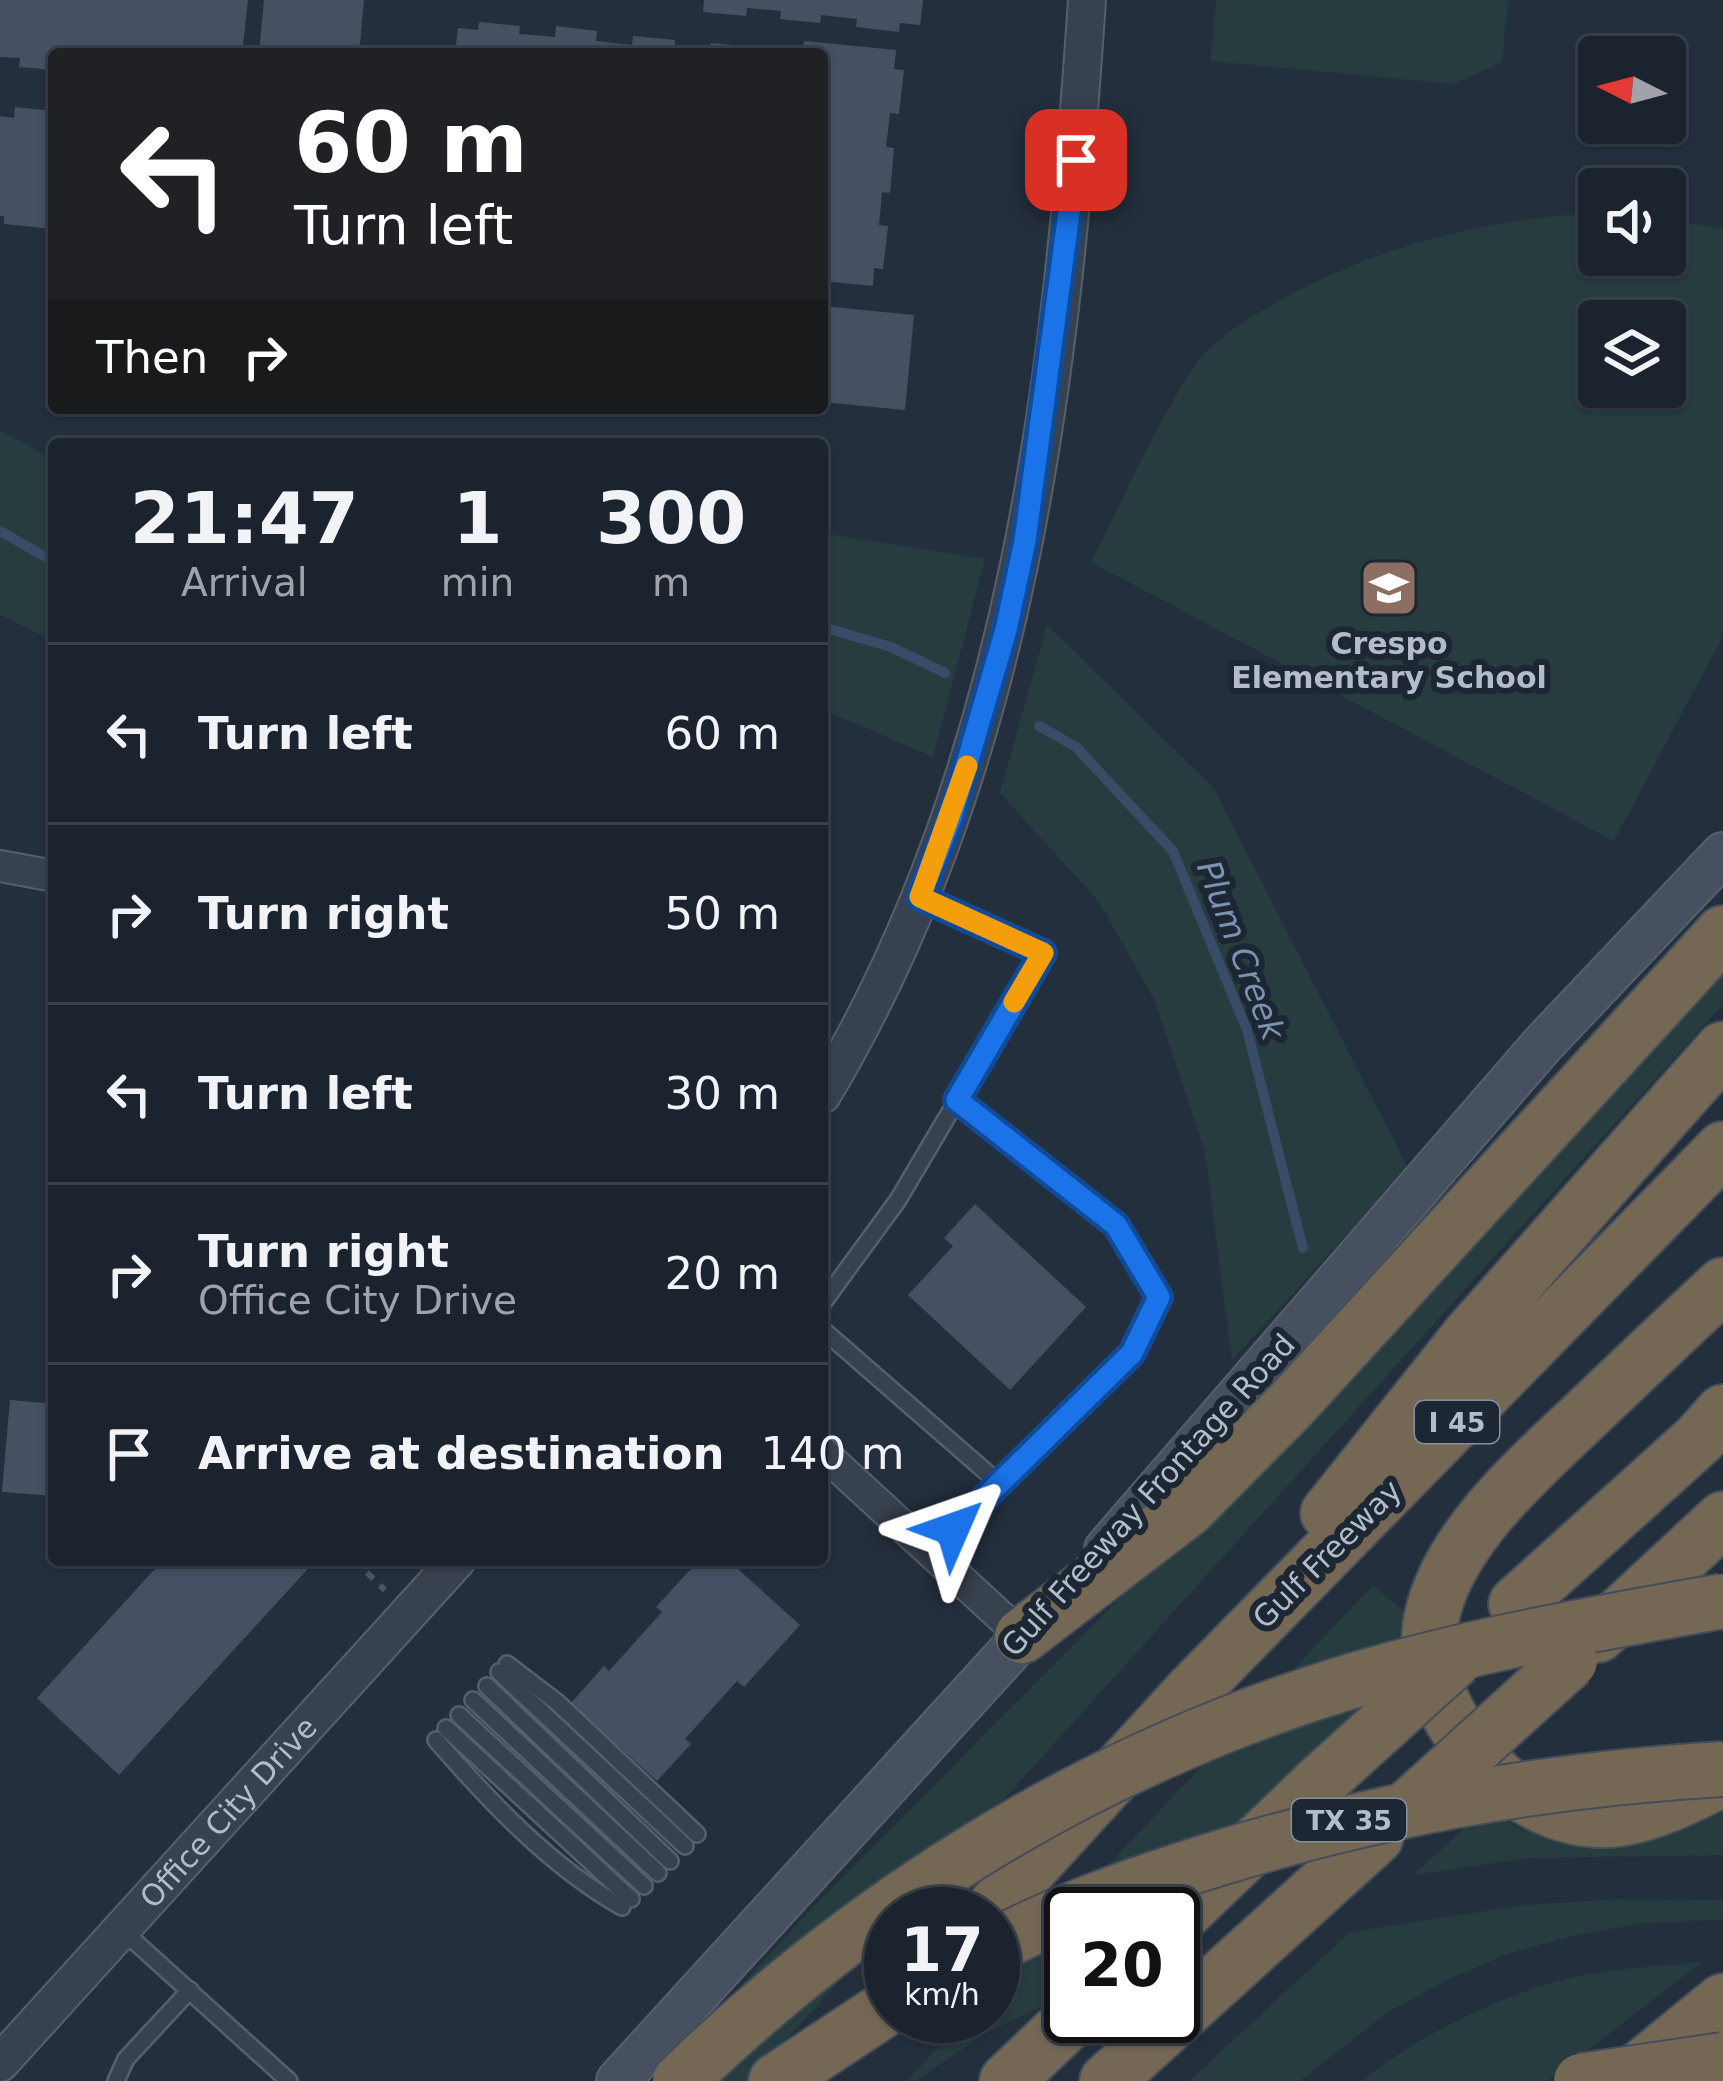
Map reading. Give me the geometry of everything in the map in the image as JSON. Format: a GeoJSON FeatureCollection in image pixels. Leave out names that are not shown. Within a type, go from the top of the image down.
{"type":"FeatureCollection","features":[{"type":"Feature","properties":{"kind":"highway"},"geometry":{"type":"LineString","coordinates":[[1022,1636],[1188,1508],[1248,1449],[1462,1223],[1723,933]]}},
{"type":"Feature","properties":{"kind":"highway"},"geometry":{"type":"LineString","coordinates":[[1190,1693],[1468,1336],[1723,1049]]}},
{"type":"Feature","properties":{"kind":"highway","name":"Gulf Freeway"},"geometry":{"type":"LineString","coordinates":[[1013,1887],[1190,1693],[1723,1149]]}},
{"type":"Feature","properties":{"kind":"highway"},"geometry":{"type":"LineString","coordinates":[[1723,1285],[1528,1470],[1462,1547],[1433,1610],[1431,1672],[1448,1718],[1460,1733],[1498,1779],[1544,1810],[1592,1822],[1656,1812],[1723,1779]]}},
{"type":"Feature","properties":{"kind":"highway"},"geometry":{"type":"LineString","coordinates":[[1200,1897],[1715,1422]]}},
{"type":"Feature","properties":{"kind":"highway"},"geometry":{"type":"LineString","coordinates":[[1107,2081],[1723,1519]]}},
{"type":"Feature","properties":{"kind":"highway"},"geometry":{"type":"LineString","coordinates":[[680,2081],[734,2028],[840,1940],[1005,1834],[1143,1762],[1305,1696],[1424,1660],[1723,1601]]}},
{"type":"Feature","properties":{"kind":"highway","name":"TX 35"},"geometry":{"type":"LineString","coordinates":[[1020,1936],[1157,1878],[1349,1820],[1475,1794],[1627,1774],[1723,1769]]}},
{"type":"Feature","properties":{"kind":"highway"},"geometry":{"type":"LineString","coordinates":[[1625,2081],[1723,2002]]}},
{"type":"Feature","properties":{"kind":"highway"},"geometry":{"type":"LineString","coordinates":[[776,2081],[864,2023]]}},
{"type":"Feature","properties":{"kind":"highway"},"geometry":{"type":"LineString","coordinates":[[836,2081],[871,2043]]}},
{"type":"Feature","properties":{"kind":"highway"},"geometry":{"type":"LineString","coordinates":[[1007,2081],[1047,2043]]}},
{"type":"Feature","properties":{"kind":"highway"},"geometry":{"type":"LineString","coordinates":[[1581,2081],[1723,2060]]}},
{"type":"Feature","properties":{"kind":"main road","name":"Gulf Freeway Frontage Road"},"geometry":{"type":"LineString","coordinates":[[618,2081],[1022,1636],[1142,1512],[1543,1044],[1723,854]]}},
{"type":"Feature","properties":{"kind":"street"},"geometry":{"type":"LineString","coordinates":[[828,1083],[896,957],[951,818],[1001,654],[1025,541],[1073,200],[1087,0]]}},
{"type":"Feature","properties":{"kind":"street"},"geometry":{"type":"LineString","coordinates":[[0,866],[48,875]]}},
{"type":"Feature","properties":{"kind":"street"},"geometry":{"type":"LineString","coordinates":[[828,1458],[1022,1636]]}},
{"type":"Feature","properties":{"kind":"street","name":"Office City Drive"},"geometry":{"type":"LineString","coordinates":[[0,2063],[446,1566]]}},
{"type":"Feature","properties":{"kind":"lane"},"geometry":{"type":"LineString","coordinates":[[828,1296],[898,1200],[1043,953],[920,897]]}},
{"type":"Feature","properties":{"kind":"lane"},"geometry":{"type":"LineString","coordinates":[[930,1552],[1132,1353],[1159,1297],[1116,1225],[957,1100]]}},
{"type":"Feature","properties":{"kind":"lane"},"geometry":{"type":"LineString","coordinates":[[828,1334],[1001,1485]]}},
{"type":"Feature","properties":{"kind":"lane"},"geometry":{"type":"LineString","coordinates":[[503,1668],[691,1840]]}},
{"type":"Feature","properties":{"kind":"lane"},"geometry":{"type":"LineString","coordinates":[[473,1700],[664,1867],[487,1686]]}},
{"type":"Feature","properties":{"kind":"lane"},"geometry":{"type":"LineString","coordinates":[[460,1715],[644,1886]]}},
{"type":"Feature","properties":{"kind":"lane"},"geometry":{"type":"LineString","coordinates":[[441,1734],[627,1903]]}},
{"type":"Feature","properties":{"kind":"lane"},"geometry":{"type":"LineString","coordinates":[[120,1928],[289,2081]]}},
{"type":"Feature","properties":{"kind":"lane"},"geometry":{"type":"LineString","coordinates":[[116,2081],[126,2059],[190,1990]]}},
{"type":"Feature","properties":{"kind":"green space"},"geometry":{"type":"Polygon","coordinates":[[[1216,0],[1508,0],[1502,62],[1454,84],[1210,61],[1216,0]]]}},
{"type":"Feature","properties":{"kind":"green space"},"geometry":{"type":"Polygon","coordinates":[[[1578,215],[1578,276],[1686,276],[1686,224],[1723,228],[1723,636],[1614,841],[1091,562],[1179,391],[1200,359],[1225,335],[1299,290],[1371,258],[1485,227],[1578,215]]]}},
{"type":"Feature","properties":{"kind":"green space"},"geometry":{"type":"Polygon","coordinates":[[[0,431],[48,456],[48,638],[0,615],[0,431]]]}},
{"type":"Feature","properties":{"kind":"green space"},"geometry":{"type":"Polygon","coordinates":[[[828,534],[985,559],[933,757],[828,712],[828,534]]]}},
{"type":"Feature","properties":{"kind":"green space"},"geometry":{"type":"Polygon","coordinates":[[[1047,625],[1213,787],[1408,1168],[1232,1360],[1205,1152],[1155,1001],[1099,902],[1000,793],[1047,625]]]}},
{"type":"Feature","properties":{"kind":"green space"},"geometry":{"type":"Polygon","coordinates":[[[1723,964],[1723,1004],[924,1887],[864,1887],[864,1954],[749,2081],[654,2081],[813,1907],[1451,1265],[1723,964]]]}},
{"type":"Feature","properties":{"kind":"green space"},"geometry":{"type":"Polygon","coordinates":[[[1373,1585],[1405,1613],[1405,1678],[1178,1887],[1088,1887],[1373,1585]]]}},
{"type":"Feature","properties":{"kind":"green space"},"geometry":{"type":"Polygon","coordinates":[[[1723,1803],[1723,1855],[1530,1858],[1413,1875],[1486,1809],[1553,1839],[1602,1847],[1651,1841],[1723,1803]]]}},
{"type":"Feature","properties":{"kind":"green space"},"geometry":{"type":"Polygon","coordinates":[[[1618,1899],[1723,1900],[1723,1919],[1640,1924],[1510,1953],[1388,2012],[1300,2081],[1189,2081],[1350,1932],[1524,1905],[1618,1899]]]}},
{"type":"Feature","properties":{"kind":"green space"},"geometry":{"type":"Polygon","coordinates":[[[1044,1933],[1044,2006],[1020,2017],[1020,1958],[1044,1933]]]}},
{"type":"Feature","properties":{"kind":"green space"},"geometry":{"type":"Polygon","coordinates":[[[1702,1962],[1548,2081],[1362,2081],[1426,2037],[1520,1993],[1583,1975],[1702,1962]]]}},
{"type":"Feature","properties":{"kind":"green space"},"geometry":{"type":"Polygon","coordinates":[[[941,2043],[971,2043],[916,2081],[907,2081],[941,2043]]]}},
{"type":"Feature","properties":{"kind":"building"},"geometry":{"type":"Polygon","coordinates":[[[0,0],[248,0],[243,48],[48,48],[48,69],[19,67],[20,58],[0,57],[0,0]]]}},
{"type":"Feature","properties":{"kind":"building"},"geometry":{"type":"Polygon","coordinates":[[[264,0],[364,0],[360,48],[260,48],[264,0]]]}},
{"type":"Feature","properties":{"kind":"building"},"geometry":{"type":"Polygon","coordinates":[[[704,0],[923,0],[920,25],[900,23],[899,32],[856,27],[857,19],[821,15],[820,23],[780,19],[781,11],[747,8],[746,16],[703,12],[704,0]]]}},
{"type":"Feature","properties":{"kind":"building"},"geometry":{"type":"Polygon","coordinates":[[[479,22],[520,26],[519,34],[555,37],[556,26],[597,31],[596,41],[632,45],[633,36],[675,40],[675,48],[456,48],[458,28],[478,30],[479,22]]]}},
{"type":"Feature","properties":{"kind":"building"},"geometry":{"type":"Polygon","coordinates":[[[804,41],[896,50],[894,69],[904,70],[899,114],[890,113],[886,147],[894,148],[890,193],[882,192],[879,225],[888,226],[883,269],[874,268],[873,286],[828,282],[828,48],[803,48],[804,41]]]}},
{"type":"Feature","properties":{"kind":"building"},"geometry":{"type":"Polygon","coordinates":[[[711,43],[755,47],[755,48],[711,48],[711,43]]]}},
{"type":"Feature","properties":{"kind":"building"},"geometry":{"type":"Polygon","coordinates":[[[15,107],[48,110],[48,228],[4,224],[0,216],[0,116],[14,118],[15,107]]]}},
{"type":"Feature","properties":{"kind":"building"},"geometry":{"type":"Polygon","coordinates":[[[828,307],[914,315],[905,410],[828,403],[828,307]]]}},
{"type":"Feature","properties":{"kind":"building"},"geometry":{"type":"Polygon","coordinates":[[[975,1204],[1086,1307],[1010,1390],[908,1295],[953,1246],[944,1238],[975,1204]]]}},
{"type":"Feature","properties":{"kind":"building"},"geometry":{"type":"Polygon","coordinates":[[[10,1400],[48,1403],[48,1496],[2,1492],[10,1400]]]}},
{"type":"Feature","properties":{"kind":"building"},"geometry":{"type":"Polygon","coordinates":[[[158,1566],[311,1566],[119,1775],[37,1698],[158,1566]]]}},
{"type":"Feature","properties":{"kind":"building"},"geometry":{"type":"Polygon","coordinates":[[[694,1566],[735,1566],[800,1625],[744,1687],[737,1681],[685,1739],[691,1744],[657,1781],[571,1703],[604,1666],[609,1671],[662,1612],[656,1607],[694,1566]]]}},
{"type":"Feature","properties":{"kind":"waterway","name":"Plum Creek"},"geometry":{"type":"LineString","coordinates":[[0,531],[48,559]]}},
{"type":"Feature","properties":{"kind":"waterway","name":"Plum Creek"},"geometry":{"type":"LineString","coordinates":[[828,629],[891,647],[945,673]]}},
{"type":"Feature","properties":{"kind":"waterway","name":"Plum Creek"},"geometry":{"type":"LineString","coordinates":[[1039,726],[1076,747],[1173,851],[1247,1030],[1303,1248]]}},
{"type":"Feature","properties":{"kind":"slow traffic"},"geometry":{"type":"LineString","coordinates":[[967,766],[920,897],[1043,953],[1014,1002]]}},
{"type":"Feature","properties":{"kind":"place","name":"Crespo Elementary School"},"geometry":{"type":"Point","coordinates":[1389,588]}},
{"type":"Feature","properties":{"kind":"route"},"geometry":{"type":"LineString","coordinates":[[953,1529],[1132,1353],[1159,1297],[1116,1225],[957,1100],[1043,953],[920,897],[951,818],[1001,654],[1025,541],[1076,160]]}}]}
